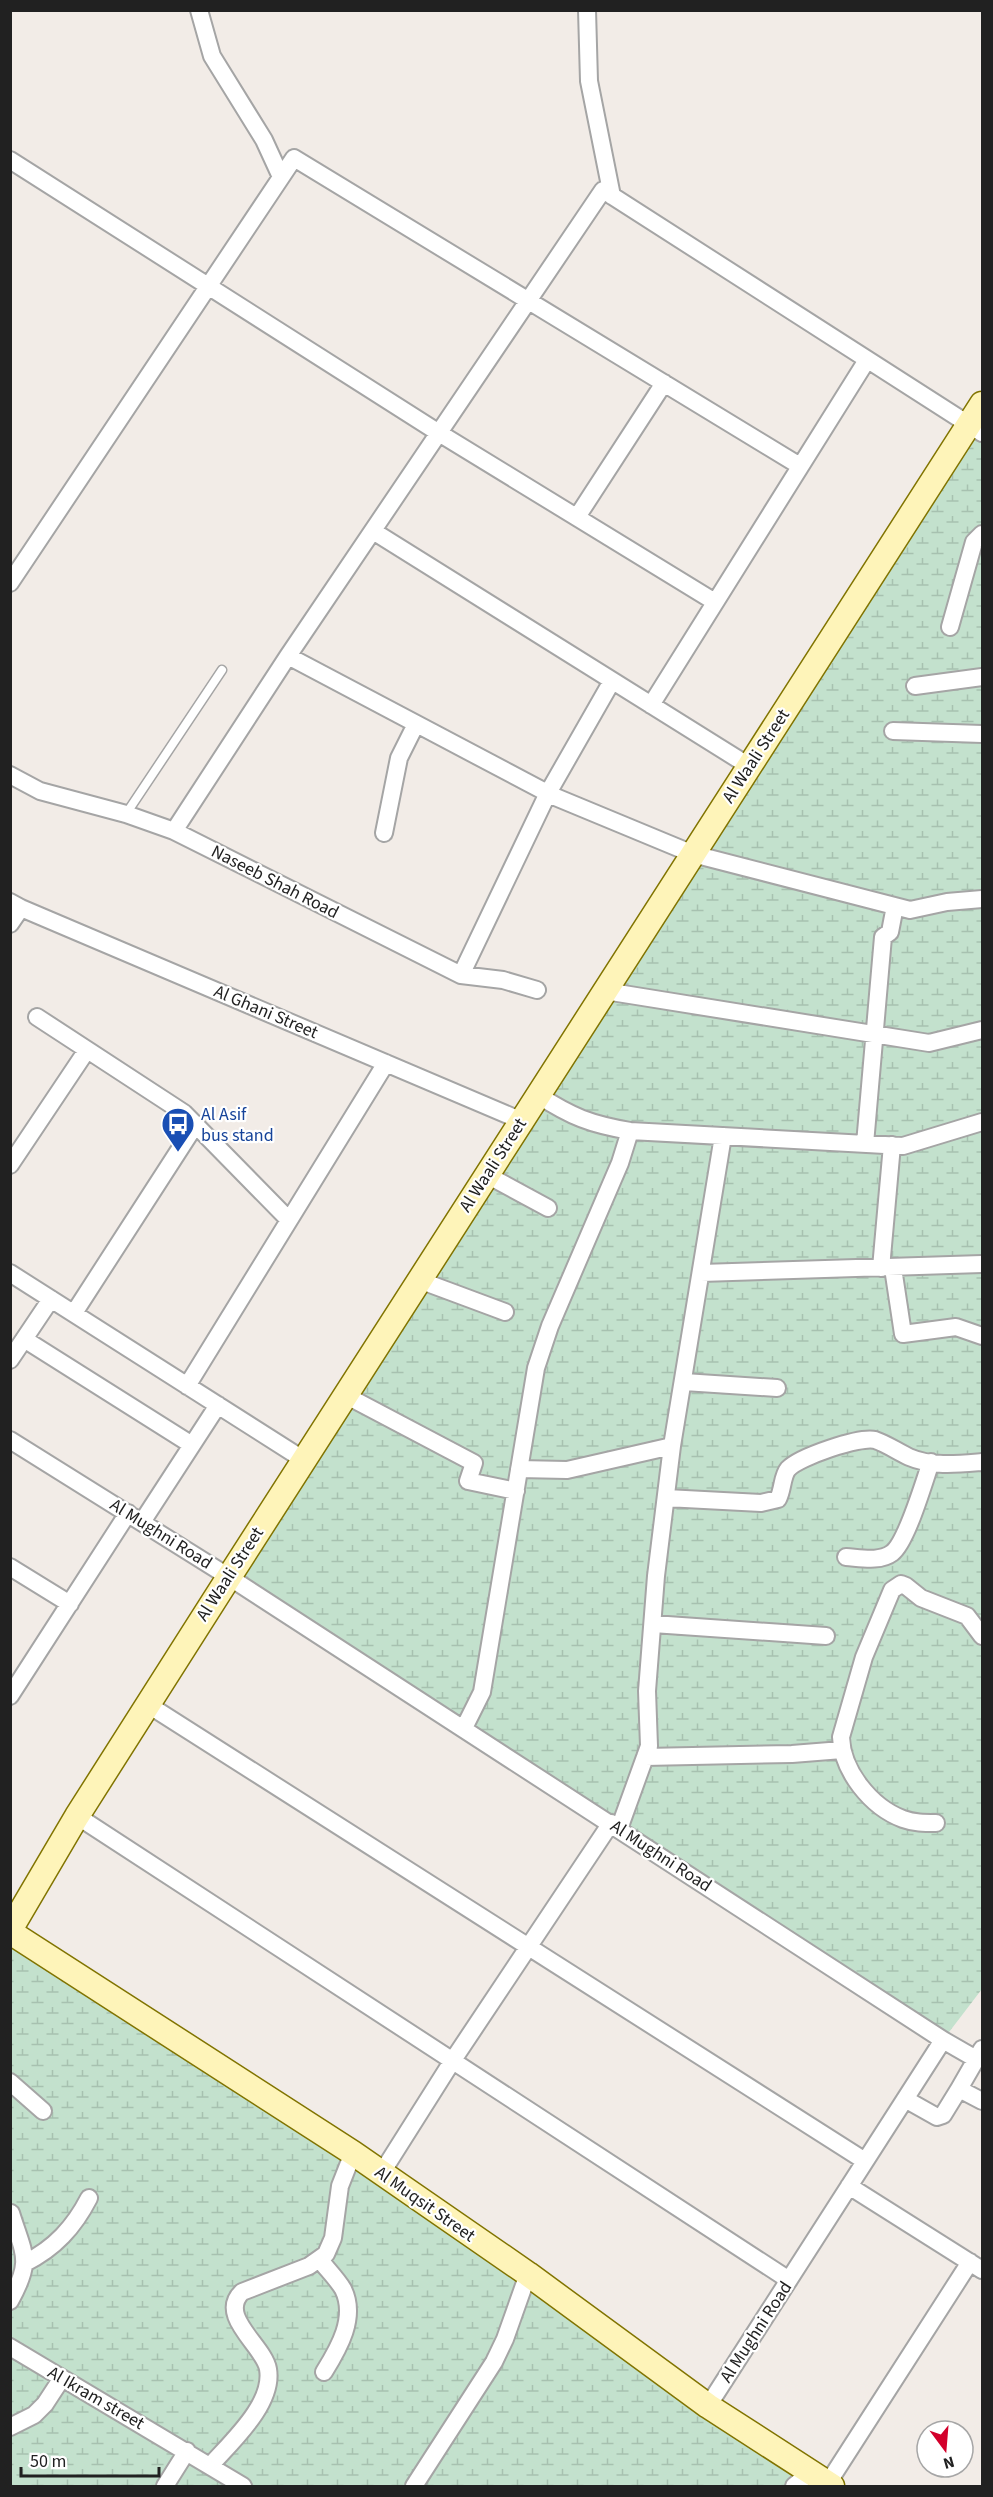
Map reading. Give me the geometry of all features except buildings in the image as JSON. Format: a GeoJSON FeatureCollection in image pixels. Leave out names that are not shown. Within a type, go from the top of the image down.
{"type":"FeatureCollection","features":[{"type":"Feature","properties":{"kind":"street"},"geometry":{"type":"LineString","coordinates":[[199,10],[212,56],[264,140],[280,177]]}},
{"type":"Feature","properties":{"kind":"street"},"geometry":{"type":"LineString","coordinates":[[587,10],[589,81],[612,196]]}},
{"type":"Feature","properties":{"kind":"street"},"geometry":{"type":"LineString","coordinates":[[10,583],[206,286],[294,158],[800,466]]}},
{"type":"Feature","properties":{"kind":"street"},"geometry":{"type":"LineString","coordinates":[[10,160],[439,434],[715,602]]}},
{"type":"Feature","properties":{"kind":"street"},"geometry":{"type":"LineString","coordinates":[[174,831],[288,656],[603,190],[976,429]]}},
{"type":"Feature","properties":{"kind":"street"},"geometry":{"type":"LineString","coordinates":[[651,705],[867,360]]}},
{"type":"Feature","properties":{"kind":"street"},"geometry":{"type":"LineString","coordinates":[[577,517],[664,383]]}},
{"type":"Feature","properties":{"kind":"street","name":"Al Waali Street"},"geometry":{"type":"LineString","coordinates":[[10,1931],[77,1816],[147,1704],[749,766],[976,429],[982,404]]}},
{"type":"Feature","properties":{"kind":"street"},"geometry":{"type":"LineString","coordinates":[[373,531],[749,766]]}},
{"type":"Feature","properties":{"kind":"street"},"geometry":{"type":"LineString","coordinates":[[950,627],[975,542],[982,534]]}},
{"type":"Feature","properties":{"kind":"street"},"geometry":{"type":"LineString","coordinates":[[288,656],[548,793],[693,854],[910,910],[947,902],[982,899]]}},
{"type":"Feature","properties":{"kind":"street"},"geometry":{"type":"LineString","coordinates":[[915,686],[982,677]]}},
{"type":"Feature","properties":{"kind":"street"},"geometry":{"type":"LineString","coordinates":[[461,975],[548,793],[612,681]]}},
{"type":"Feature","properties":{"kind":"street"},"geometry":{"type":"LineString","coordinates":[[384,832],[399,758],[416,723]]}},
{"type":"Feature","properties":{"kind":"street"},"geometry":{"type":"LineString","coordinates":[[892,731],[982,734]]}},
{"type":"Feature","properties":{"kind":"street","name":"Naseeb Shah Road"},"geometry":{"type":"LineString","coordinates":[[10,775],[40,790],[126,814],[174,831],[461,975],[494,979],[537,990]]}},
{"type":"Feature","properties":{"kind":"street"},"geometry":{"type":"LineString","coordinates":[[10,924],[16,905]]}},
{"type":"Feature","properties":{"kind":"street","name":"Al Ghani Street"},"geometry":{"type":"LineString","coordinates":[[16,905],[522,1120]]}},
{"type":"Feature","properties":{"kind":"street"},"geometry":{"type":"LineString","coordinates":[[865,1144],[883,937],[890,932],[895,906]]}},
{"type":"Feature","properties":{"kind":"street"},"geometry":{"type":"LineString","coordinates":[[605,991],[929,1043],[982,1030]]}},
{"type":"Feature","properties":{"kind":"street"},"geometry":{"type":"LineString","coordinates":[[37,1017],[184,1113],[289,1220]]}},
{"type":"Feature","properties":{"kind":"street"},"geometry":{"type":"LineString","coordinates":[[10,1165],[87,1050]]}},
{"type":"Feature","properties":{"kind":"street"},"geometry":{"type":"LineString","coordinates":[[187,1386],[386,1063]]}},
{"type":"Feature","properties":{"kind":"street"},"geometry":{"type":"LineString","coordinates":[[538,1095],[568,1114],[602,1126],[630,1131],[903,1146],[982,1122]]}},
{"type":"Feature","properties":{"kind":"street"},"geometry":{"type":"LineString","coordinates":[[74,1314],[195,1124]]}},
{"type":"Feature","properties":{"kind":"street"},"geometry":{"type":"LineString","coordinates":[[464,1728],[482,1692],[536,1368],[550,1326],[620,1163],[630,1131]]}},
{"type":"Feature","properties":{"kind":"street"},"geometry":{"type":"LineString","coordinates":[[381,2174],[528,1947],[615,1826],[649,1746],[647,1691],[652,1624],[672,1446],[723,1136]]}},
{"type":"Feature","properties":{"kind":"street"},"geometry":{"type":"LineString","coordinates":[[892,1145],[887,1268],[903,1334],[956,1327],[982,1336]]}},
{"type":"Feature","properties":{"kind":"street"},"geometry":{"type":"LineString","coordinates":[[487,1174],[548,1208]]}},
{"type":"Feature","properties":{"kind":"street"},"geometry":{"type":"LineString","coordinates":[[701,1273],[982,1264]]}},
{"type":"Feature","properties":{"kind":"street"},"geometry":{"type":"LineString","coordinates":[[10,1273],[304,1460]]}},
{"type":"Feature","properties":{"kind":"street"},"geometry":{"type":"LineString","coordinates":[[419,1280],[505,1312]]}},
{"type":"Feature","properties":{"kind":"street"},"geometry":{"type":"LineString","coordinates":[[10,1360],[51,1299]]}},
{"type":"Feature","properties":{"kind":"street"},"geometry":{"type":"LineString","coordinates":[[24,1339],[192,1445]]}},
{"type":"Feature","properties":{"kind":"street"},"geometry":{"type":"LineString","coordinates":[[684,1382],[777,1388]]}},
{"type":"Feature","properties":{"kind":"street"},"geometry":{"type":"LineString","coordinates":[[345,1395],[474,1462],[468,1481],[516,1491]]}},
{"type":"Feature","properties":{"kind":"street"},"geometry":{"type":"LineString","coordinates":[[13,1688],[70,1604],[192,1445],[218,1405]]}},
{"type":"Feature","properties":{"kind":"street"},"geometry":{"type":"LineString","coordinates":[[666,1498],[761,1503],[778,1499],[783,1492],[786,1471],[798,1461],[834,1447],[873,1439],[911,1458],[950,1465],[982,1462]]}},
{"type":"Feature","properties":{"kind":"street","name":"Al Mughni Road"},"geometry":{"type":"LineString","coordinates":[[10,1440],[229,1576],[943,2040],[708,2406]]}},
{"type":"Feature","properties":{"kind":"street"},"geometry":{"type":"LineString","coordinates":[[519,1470],[567,1470],[672,1446]]}},
{"type":"Feature","properties":{"kind":"street"},"geometry":{"type":"LineString","coordinates":[[846,1557],[878,1558],[893,1552],[905,1534],[931,1462]]}},
{"type":"Feature","properties":{"kind":"street"},"geometry":{"type":"LineString","coordinates":[[10,1567],[70,1604]]}},
{"type":"Feature","properties":{"kind":"street"},"geometry":{"type":"LineString","coordinates":[[936,1823],[916,1823],[901,1818],[882,1807],[864,1791],[842,1750],[842,1737],[864,1657],[892,1590],[896,1586],[906,1586],[921,1598],[967,1616],[982,1636]]}},
{"type":"Feature","properties":{"kind":"street"},"geometry":{"type":"LineString","coordinates":[[652,1624],[826,1636]]}},
{"type":"Feature","properties":{"kind":"street"},"geometry":{"type":"LineString","coordinates":[[147,1704],[865,2161]]}},
{"type":"Feature","properties":{"kind":"street"},"geometry":{"type":"LineString","coordinates":[[645,1757],[792,1754],[842,1750]]}},
{"type":"Feature","properties":{"kind":"street"},"geometry":{"type":"LineString","coordinates":[[77,1816],[789,2280]]}},
{"type":"Feature","properties":{"kind":"street","name":"Al Muqsit Street"},"geometry":{"type":"LineString","coordinates":[[10,1931],[353,2153],[528,2274],[816,2482]]}},
{"type":"Feature","properties":{"kind":"street"},"geometry":{"type":"LineString","coordinates":[[905,2099],[937,2117],[959,2089],[980,2054],[943,2040]]}},
{"type":"Feature","properties":{"kind":"street"},"geometry":{"type":"LineString","coordinates":[[10,2082],[43,2111]]}},
{"type":"Feature","properties":{"kind":"street"},"geometry":{"type":"LineString","coordinates":[[959,2089],[982,2101]]}},
{"type":"Feature","properties":{"kind":"street"},"geometry":{"type":"LineString","coordinates":[[210,2466],[254,2416],[266,2388],[268,2371],[265,2360],[245,2334],[237,2317],[235,2304],[237,2296],[320,2260],[326,2254],[333,2238],[340,2186],[353,2153]]}},
{"type":"Feature","properties":{"kind":"street"},"geometry":{"type":"LineString","coordinates":[[816,2482],[976,2266],[849,2186]]}},
{"type":"Feature","properties":{"kind":"street"},"geometry":{"type":"LineString","coordinates":[[26,2263],[45,2253],[62,2239],[88,2198]]}},
{"type":"Feature","properties":{"kind":"street"},"geometry":{"type":"LineString","coordinates":[[10,2301],[21,2282],[26,2263],[11,2213]]}},
{"type":"Feature","properties":{"kind":"street"},"geometry":{"type":"LineString","coordinates":[[320,2260],[342,2288],[348,2305],[342,2339],[324,2372]]}},
{"type":"Feature","properties":{"kind":"street"},"geometry":{"type":"LineString","coordinates":[[414,2487],[494,2362],[505,2339],[528,2274]]}},
{"type":"Feature","properties":{"kind":"street","name":"Al Ikram street"},"geometry":{"type":"LineString","coordinates":[[10,2347],[187,2451],[239,2485]]}},
{"type":"Feature","properties":{"kind":"street"},"geometry":{"type":"LineString","coordinates":[[10,2427],[34,2415],[45,2404],[62,2378]]}},
{"type":"Feature","properties":{"kind":"street"},"geometry":{"type":"LineString","coordinates":[[165,2487],[187,2451]]}},
{"type":"Feature","properties":{"kind":"lane"},"geometry":{"type":"LineString","coordinates":[[126,814],[222,670]]}},
{"type":"Feature","properties":{"kind":"green space"},"geometry":{"type":"Polygon","coordinates":[[[982,402],[982,1989],[943,2040],[229,1577],[982,402]]]}},
{"type":"Feature","properties":{"kind":"green space"},"geometry":{"type":"Polygon","coordinates":[[[11,1947],[846,2486],[11,2486],[11,1947]]]}},
{"type":"Feature","properties":{"kind":"place","name":"Al Asif bus stand"},"geometry":{"type":"Point","coordinates":[178,1153]}}]}
